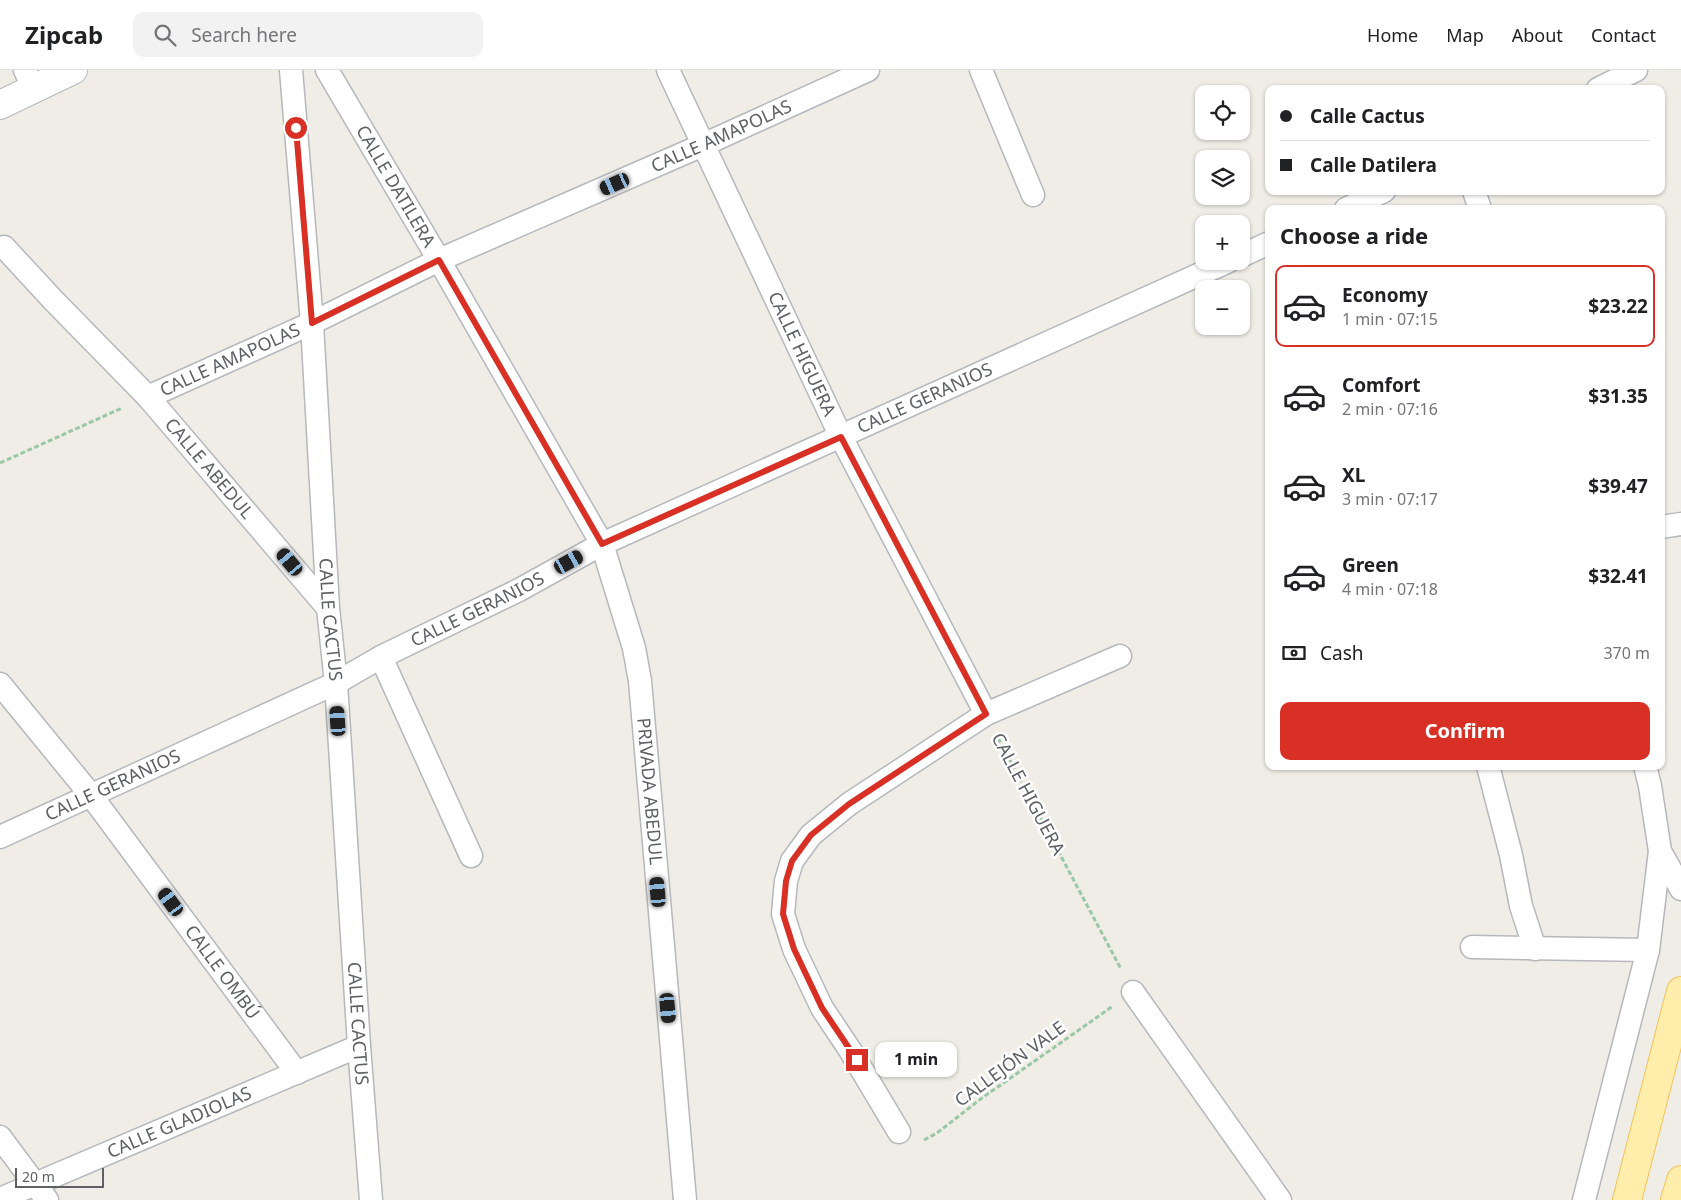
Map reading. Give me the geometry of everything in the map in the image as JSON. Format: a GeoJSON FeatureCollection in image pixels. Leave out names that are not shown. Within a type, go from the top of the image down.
{"type":"FeatureCollection","features":[{"type":"Feature","properties":{"kind":"main road"},"geometry":{"type":"LineString","coordinates":[[1627,1200],[1677,1026],[1681,992]]}},
{"type":"Feature","properties":{"kind":"main road"},"geometry":{"type":"LineString","coordinates":[[1675,1200],[1681,1180]]}},
{"type":"Feature","properties":{"kind":"street"},"geometry":{"type":"LineString","coordinates":[[0,105],[29,79],[73,70]]}},
{"type":"Feature","properties":{"kind":"street","name":"CALLE CACTUS"},"geometry":{"type":"LineString","coordinates":[[291,70],[312,323],[328,608],[336,683],[359,1046],[372,1200]]}},
{"type":"Feature","properties":{"kind":"street","name":"CALLE DATILERA"},"geometry":{"type":"LineString","coordinates":[[328,70],[602,544],[634,648],[640,681]]}},
{"type":"Feature","properties":{"kind":"street","name":"CALLE HIGUERA"},"geometry":{"type":"LineString","coordinates":[[668,70],[841,437],[986,714]]}},
{"type":"Feature","properties":{"kind":"street","name":"CALLE AMAPOLAS"},"geometry":{"type":"LineString","coordinates":[[148,397],[312,323],[439,260],[703,146],[868,70]]}},
{"type":"Feature","properties":{"kind":"street"},"geometry":{"type":"LineString","coordinates":[[981,70],[1033,195]]}},
{"type":"Feature","properties":{"kind":"street"},"geometry":{"type":"LineString","coordinates":[[1606,85],[1636,70]]}},
{"type":"Feature","properties":{"kind":"street"},"geometry":{"type":"LineString","coordinates":[[1354,205],[1376,195]]}},
{"type":"Feature","properties":{"kind":"street"},"geometry":{"type":"LineString","coordinates":[[1250,252],[1265,246]]}},
{"type":"Feature","properties":{"kind":"street","name":"CALLE ABEDUL"},"geometry":{"type":"LineString","coordinates":[[4,248],[148,397],[328,608]]}},
{"type":"Feature","properties":{"kind":"street","name":"CALLE GERANIOS"},"geometry":{"type":"LineString","coordinates":[[0,837],[90,794],[336,683],[381,657],[518,590],[602,544],[1209,270]]}},
{"type":"Feature","properties":{"kind":"street"},"geometry":{"type":"LineString","coordinates":[[1665,526],[1681,524]]}},
{"type":"Feature","properties":{"kind":"street"},"geometry":{"type":"LineString","coordinates":[[899,1132],[850,1050],[822,1008],[794,949],[783,914],[786,881],[792,861],[811,835],[849,804],[986,714],[1120,656]]}},
{"type":"Feature","properties":{"kind":"street"},"geometry":{"type":"LineString","coordinates":[[381,657],[470,856]]}},
{"type":"Feature","properties":{"kind":"street","name":"PRIVADA ABEDUL"},"geometry":{"type":"LineString","coordinates":[[640,681],[685,1200]]}},
{"type":"Feature","properties":{"kind":"street","name":"CALLE OMBÚ"},"geometry":{"type":"LineString","coordinates":[[0,684],[90,794],[297,1072]]}},
{"type":"Feature","properties":{"kind":"street"},"geometry":{"type":"LineString","coordinates":[[1489,770],[1511,855],[1521,906],[1535,949]]}},
{"type":"Feature","properties":{"kind":"street"},"geometry":{"type":"LineString","coordinates":[[1584,1200],[1648,950],[1660,851],[1646,770]]}},
{"type":"Feature","properties":{"kind":"street"},"geometry":{"type":"LineString","coordinates":[[1660,851],[1681,889]]}},
{"type":"Feature","properties":{"kind":"street"},"geometry":{"type":"LineString","coordinates":[[1472,947],[1648,950]]}},
{"type":"Feature","properties":{"kind":"street"},"geometry":{"type":"LineString","coordinates":[[1133,992],[1280,1200]]}},
{"type":"Feature","properties":{"kind":"street","name":"CALLE GLADIOLAS"},"geometry":{"type":"LineString","coordinates":[[0,1199],[40,1192],[297,1072],[359,1046]]}},
{"type":"Feature","properties":{"kind":"street"},"geometry":{"type":"LineString","coordinates":[[0,1137],[40,1192]]}},
{"type":"Feature","properties":{"kind":"path","name":"CALLE AMAPOLAS"},"geometry":{"type":"LineString","coordinates":[[0,463],[148,397]]}},
{"type":"Feature","properties":{"kind":"path","name":"CALLE HIGUERA"},"geometry":{"type":"LineString","coordinates":[[986,714],[1133,992]]}},
{"type":"Feature","properties":{"kind":"path","name":"CALLEJÓN VALE"},"geometry":{"type":"LineString","coordinates":[[899,1132],[910,1140],[922,1141],[937,1133],[982,1098],[1133,992]]}},
{"type":"Feature","properties":{"kind":"route"},"geometry":{"type":"LineString","coordinates":[[296,128],[312,323],[439,260],[602,544],[841,437],[986,714],[849,804],[811,835],[792,861],[786,881],[783,914],[794,949],[822,1008],[857,1060]]}}]}
